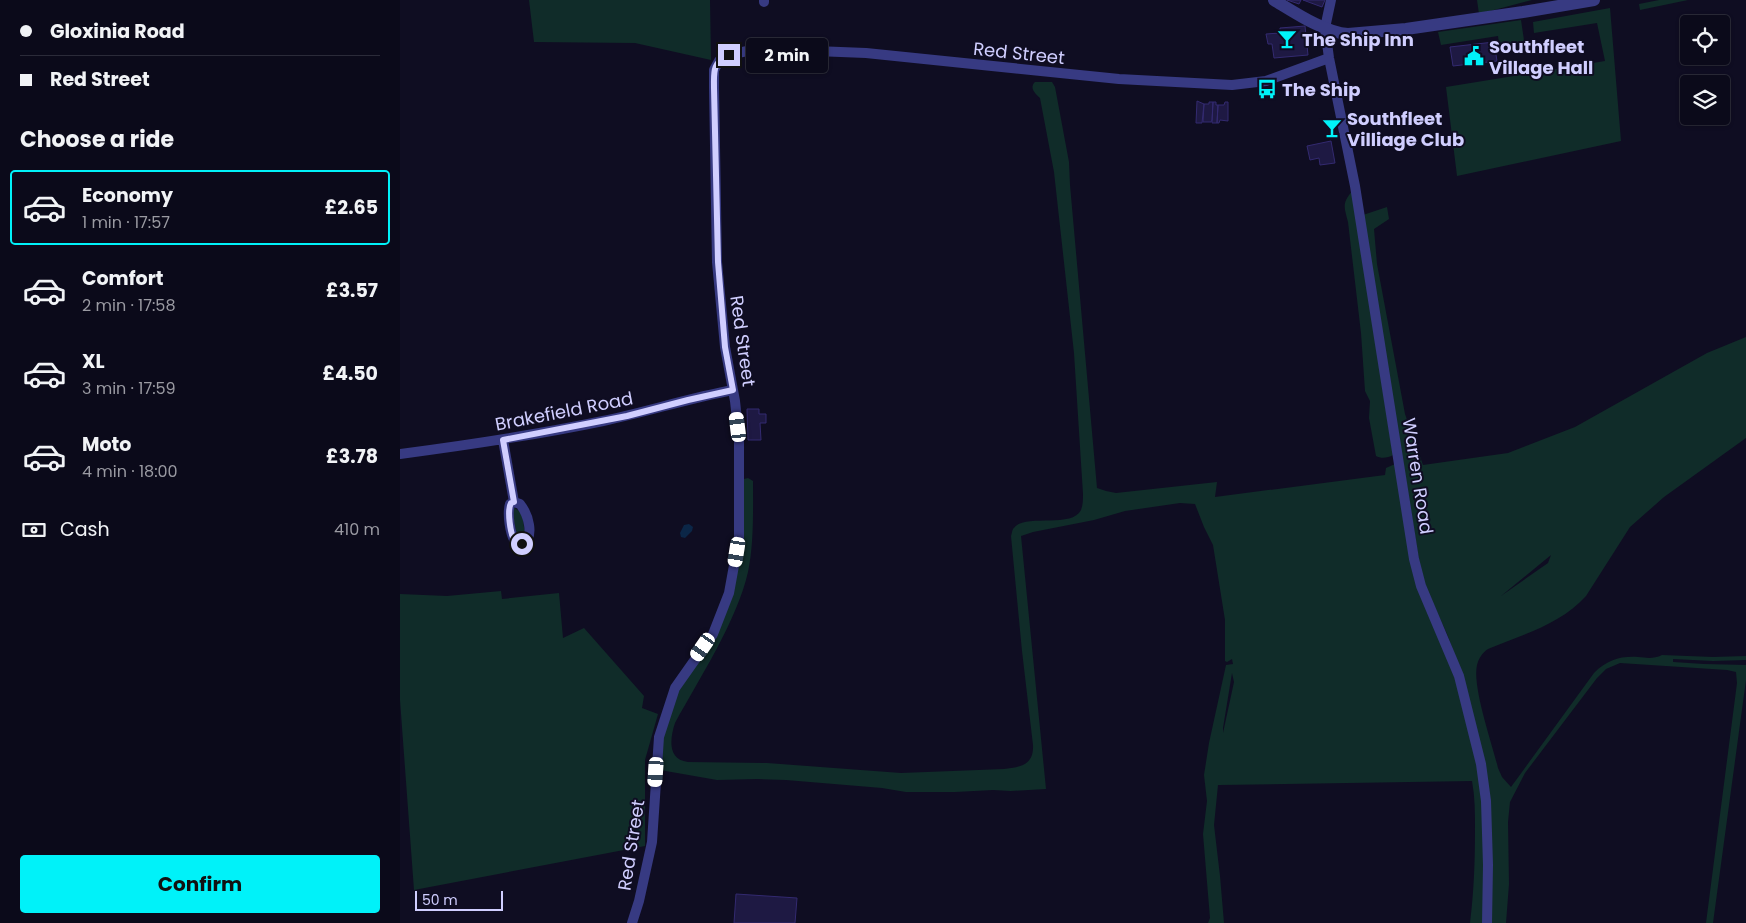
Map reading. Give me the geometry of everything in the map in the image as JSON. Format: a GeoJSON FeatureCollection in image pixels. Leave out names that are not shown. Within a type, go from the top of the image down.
{"type":"FeatureCollection","features":[{"type":"Feature","properties":{"kind":"street"},"geometry":{"type":"LineString","coordinates":[[1274,0],[1325,28],[1344,34],[1380,32],[1594,0]]}},
{"type":"Feature","properties":{"kind":"street","name":"Warren Road"},"geometry":{"type":"LineString","coordinates":[[1331,0],[1325,28],[1329,58],[1355,186],[1416,569],[1460,676],[1483,771],[1486,791],[1487,825],[1487,923]]}},
{"type":"Feature","properties":{"kind":"street","name":"Red Street"},"geometry":{"type":"LineString","coordinates":[[632,923],[639,901],[652,842],[659,737],[674,688],[713,634],[729,592],[735,566],[739,532],[740,460],[738,427],[720,303],[715,188],[714,74],[716,65],[726,57],[752,50],[839,51],[1120,79],[1232,85],[1266,81],[1329,58]]}},
{"type":"Feature","properties":{"kind":"street","name":"Brakefield Road"},"geometry":{"type":"LineString","coordinates":[[400,454],[503,440],[627,416],[694,398],[733,390]]}},
{"type":"Feature","properties":{"kind":"street"},"geometry":{"type":"LineString","coordinates":[[503,440],[514,502]]}},
{"type":"Feature","properties":{"kind":"green space"},"geometry":{"type":"Polygon","coordinates":[[[529,0],[710,0],[711,60],[635,43],[534,42],[529,0]]]}},
{"type":"Feature","properties":{"kind":"green space"},"geometry":{"type":"Polygon","coordinates":[[[1477,0],[1532,0],[1479,14],[1477,0]]]}},
{"type":"Feature","properties":{"kind":"green space"},"geometry":{"type":"Polygon","coordinates":[[[1659,0],[1688,0],[1640,10],[1639,4],[1659,0]]]}},
{"type":"Feature","properties":{"kind":"green space"},"geometry":{"type":"Polygon","coordinates":[[[1610,8],[1621,141],[1457,176],[1446,87],[1605,61],[1597,23],[1534,33],[1533,22],[1610,8]]]}},
{"type":"Feature","properties":{"kind":"green space"},"geometry":{"type":"Polygon","coordinates":[[[1521,20],[1525,47],[1500,51],[1498,36],[1441,45],[1438,32],[1521,20]]]}},
{"type":"Feature","properties":{"kind":"green space"},"geometry":{"type":"Polygon","coordinates":[[[1035,82],[1052,82],[1055,87],[1069,162],[1097,488],[1116,493],[1217,482],[1215,497],[1385,475],[1386,468],[1395,464],[1415,573],[1454,666],[1483,790],[1484,923],[1470,923],[1475,841],[1475,805],[1472,781],[1218,785],[1214,825],[1224,923],[1208,923],[1210,918],[1203,834],[1207,801],[1204,775],[1226,665],[1233,664],[1232,659],[1227,662],[1225,661],[1225,620],[1213,545],[1195,504],[1180,503],[1125,511],[1094,520],[1021,536],[1046,789],[906,792],[882,788],[786,780],[717,780],[660,770],[659,745],[675,693],[722,616],[735,580],[742,555],[744,479],[748,478],[753,481],[753,504],[748,572],[743,591],[726,630],[675,723],[671,741],[673,753],[676,757],[688,762],[767,763],[901,773],[1004,769],[1021,766],[1029,761],[1033,752],[1033,745],[1011,536],[1013,529],[1019,524],[1068,519],[1076,516],[1083,504],[1074,353],[1054,172],[1040,98],[1033,90],[1035,82]],[[1232,673],[1223,733],[1234,682],[1232,673]]]}},
{"type":"Feature","properties":{"kind":"green space"},"geometry":{"type":"Polygon","coordinates":[[[1352,191],[1393,455],[1384,458],[1376,456],[1369,418],[1370,401],[1365,391],[1361,333],[1345,209],[1345,202],[1352,191]]]}},
{"type":"Feature","properties":{"kind":"green space"},"geometry":{"type":"Polygon","coordinates":[[[1387,207],[1389,219],[1374,229],[1377,264],[1405,414],[1423,465],[1508,453],[1575,427],[1707,353],[1746,337],[1746,438],[1664,497],[1630,527],[1586,596],[1576,606],[1540,628],[1488,649],[1479,660],[1476,675],[1483,715],[1498,768],[1502,777],[1511,787],[1594,673],[1609,662],[1625,657],[1650,658],[1662,655],[1746,656],[1746,660],[1673,659],[1673,662],[1746,665],[1746,680],[1713,923],[1706,923],[1737,683],[1736,672],[1620,663],[1606,669],[1597,678],[1525,773],[1510,802],[1508,822],[1509,884],[1506,923],[1490,923],[1489,789],[1461,672],[1447,634],[1422,579],[1363,215],[1387,207]],[[1551,555],[1501,596],[1548,563],[1551,555]]]}},
{"type":"Feature","properties":{"kind":"green space"},"geometry":{"type":"Polygon","coordinates":[[[513,507],[522,513],[525,534],[522,539],[518,539],[512,512],[513,507]]]}},
{"type":"Feature","properties":{"kind":"green space"},"geometry":{"type":"Polygon","coordinates":[[[501,591],[502,599],[559,593],[563,638],[584,628],[644,696],[642,708],[658,714],[645,760],[645,846],[414,890],[400,700],[400,594],[447,596],[501,591]]]}},
{"type":"Feature","properties":{"kind":"water"},"geometry":{"type":"Polygon","coordinates":[[[689,524],[693,527],[692,531],[685,538],[681,537],[680,533],[684,525],[689,524]]]}},
{"type":"Feature","properties":{"kind":"building"},"geometry":{"type":"Polygon","coordinates":[[[1287,0],[1301,0],[1299,4],[1287,0]]]}},
{"type":"Feature","properties":{"kind":"building"},"geometry":{"type":"Polygon","coordinates":[[[1303,0],[1325,0],[1322,7],[1303,0]]]}},
{"type":"Feature","properties":{"kind":"building","name":"The Ship Inn"},"geometry":{"type":"Polygon","coordinates":[[[1305,26],[1308,55],[1274,58],[1272,44],[1268,44],[1266,34],[1280,33],[1280,28],[1305,26]]]}},
{"type":"Feature","properties":{"kind":"building","name":"Southfleet Village Hall"},"geometry":{"type":"Polygon","coordinates":[[[1494,42],[1497,61],[1453,66],[1450,47],[1494,42]]]}},
{"type":"Feature","properties":{"kind":"building"},"geometry":{"type":"Polygon","coordinates":[[[1197,101],[1204,104],[1202,123],[1196,123],[1197,101]]]}},
{"type":"Feature","properties":{"kind":"building"},"geometry":{"type":"Polygon","coordinates":[[[1209,102],[1213,102],[1212,120],[1211,122],[1203,122],[1204,104],[1209,104],[1209,102]]]}},
{"type":"Feature","properties":{"kind":"building"},"geometry":{"type":"Polygon","coordinates":[[[1213,102],[1216,102],[1216,105],[1218,105],[1217,123],[1212,123],[1213,102]]]}},
{"type":"Feature","properties":{"kind":"building"},"geometry":{"type":"Polygon","coordinates":[[[1225,102],[1228,102],[1228,121],[1220,120],[1217,123],[1218,105],[1224,105],[1225,102]]]}},
{"type":"Feature","properties":{"kind":"building"},"geometry":{"type":"Polygon","coordinates":[[[1331,141],[1335,163],[1320,165],[1319,158],[1310,160],[1307,146],[1331,141]]]}},
{"type":"Feature","properties":{"kind":"building"},"geometry":{"type":"Polygon","coordinates":[[[747,409],[759,409],[759,414],[766,414],[766,423],[760,423],[761,440],[748,440],[747,409]]]}},
{"type":"Feature","properties":{"kind":"building"},"geometry":{"type":"Polygon","coordinates":[[[736,894],[797,898],[795,923],[734,923],[736,894]]]}},
{"type":"Feature","properties":{"kind":"place","name":"The Ship Inn"},"geometry":{"type":"Point","coordinates":[1287,39]}},
{"type":"Feature","properties":{"kind":"place","name":"Southfleet Village Hall"},"geometry":{"type":"Point","coordinates":[1474,56]}},
{"type":"Feature","properties":{"kind":"place","name":"The Ship"},"geometry":{"type":"Point","coordinates":[1267,89]}},
{"type":"Feature","properties":{"kind":"place","name":"Southfleet Villiage Club"},"geometry":{"type":"Point","coordinates":[1332,128]}},
{"type":"Feature","properties":{"kind":"route"},"geometry":{"type":"LineString","coordinates":[[522,544],[518,544],[514,540],[509,517],[509,507],[514,502],[503,440],[586,425],[733,390],[725,347],[720,303],[714,88],[716,66],[719,61],[729,55]]}}]}
